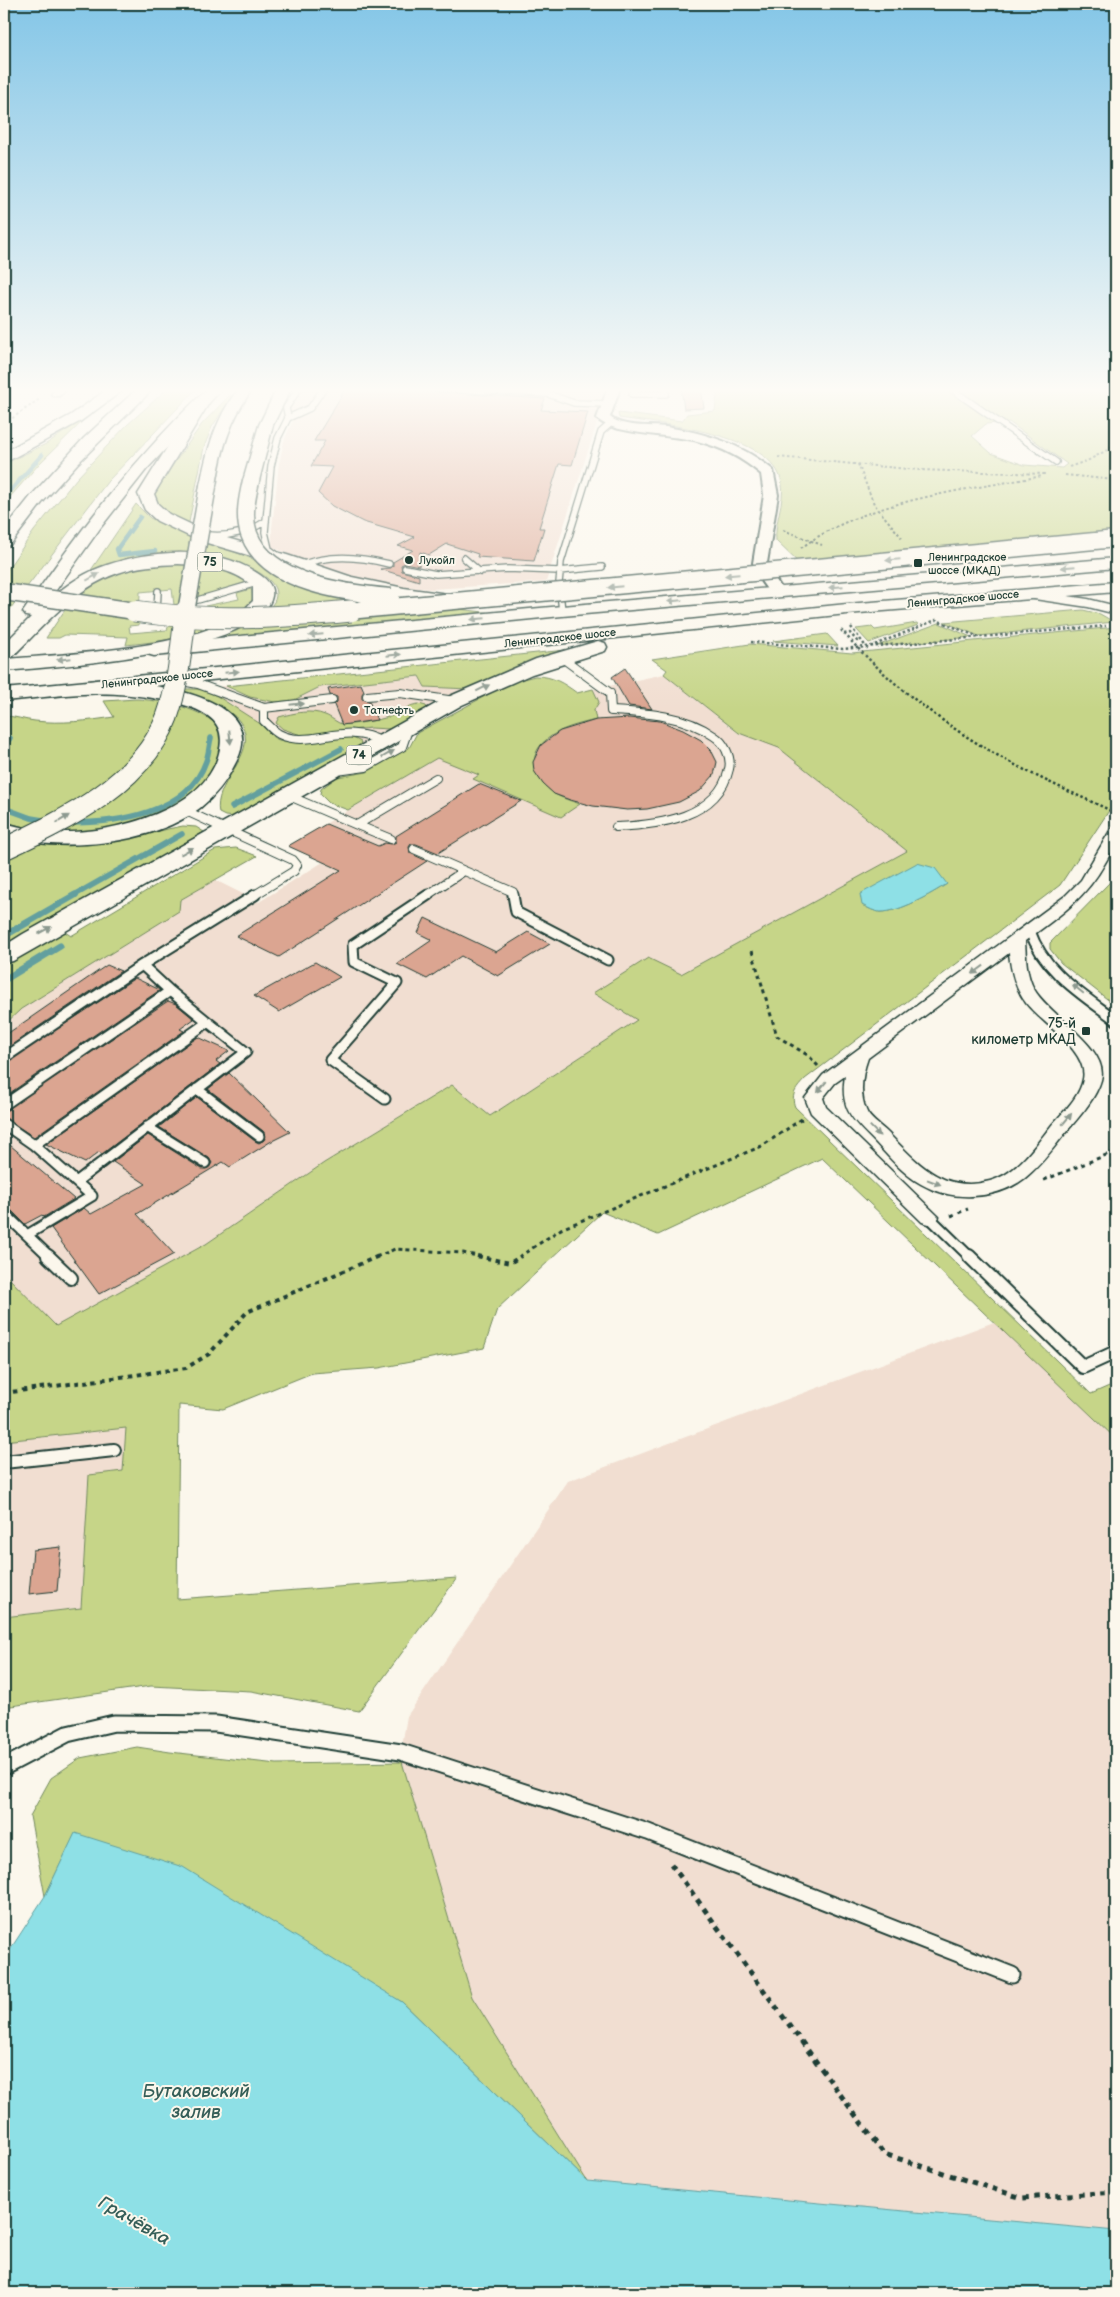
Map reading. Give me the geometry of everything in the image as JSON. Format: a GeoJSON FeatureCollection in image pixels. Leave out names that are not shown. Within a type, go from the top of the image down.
{"type":"FeatureCollection","features":[{"type":"Feature","properties":{"kind":"main road"},"geometry":{"type":"LineString","coordinates":[[4,541],[41,495]]}},
{"type":"Feature","properties":{"kind":"main road"},"geometry":{"type":"LineString","coordinates":[[4,653],[85,536],[117,495]]}},
{"type":"Feature","properties":{"kind":"main road"},"geometry":{"type":"LineString","coordinates":[[146,495],[146,503],[153,512],[165,520],[240,548],[347,581],[407,593],[514,608],[562,611]]}},
{"type":"Feature","properties":{"kind":"main road"},"geometry":{"type":"LineString","coordinates":[[4,849],[58,822],[102,794],[136,764],[161,731],[174,692],[199,529],[206,495]]}},
{"type":"Feature","properties":{"kind":"main road"},"geometry":{"type":"LineString","coordinates":[[248,495],[246,521],[252,542],[267,560],[291,574],[304,580],[350,592],[415,599],[472,600]]}},
{"type":"Feature","properties":{"kind":"main road"},"geometry":{"type":"LineString","coordinates":[[4,592],[150,614],[220,619],[336,614],[1116,539]]}},
{"type":"Feature","properties":{"kind":"main road","name":"75"},"geometry":{"type":"LineString","coordinates":[[4,653],[73,590],[96,575],[116,568],[150,561],[191,560],[235,568],[251,575],[260,582]]}},
{"type":"Feature","properties":{"kind":"main road","name":"Ленинградское шоссе"},"geometry":{"type":"LineString","coordinates":[[4,665],[562,611],[1116,563]]}},
{"type":"Feature","properties":{"kind":"main road"},"geometry":{"type":"LineString","coordinates":[[112,654],[191,640],[224,630],[240,622],[261,603],[264,594],[260,582]]}},
{"type":"Feature","properties":{"kind":"main road","name":"Ленинградское шоссе"},"geometry":{"type":"LineString","coordinates":[[4,695],[741,620],[1116,587]]}},
{"type":"Feature","properties":{"kind":"main road","name":"74"},"geometry":{"type":"LineString","coordinates":[[4,956],[455,701],[506,676],[593,648],[741,620]]}},
{"type":"Feature","properties":{"kind":"main road"},"geometry":{"type":"LineString","coordinates":[[4,830],[39,838],[86,838],[132,830],[152,824],[184,810],[208,790],[224,770],[231,741],[229,727],[224,719],[208,707],[183,698],[120,686],[96,686]]}},
{"type":"Feature","properties":{"kind":"street"},"geometry":{"type":"LineString","coordinates":[[771,495],[760,564],[776,592]]}},
{"type":"Feature","properties":{"kind":"street"},"geometry":{"type":"LineString","coordinates":[[1024,594],[1088,603],[1116,610]]}},
{"type":"Feature","properties":{"kind":"street"},"geometry":{"type":"LineString","coordinates":[[929,1217],[817,1109],[814,1098],[829,1079],[1024,936],[1071,899],[1087,882],[1116,832]]}},
{"type":"Feature","properties":{"kind":"street"},"geometry":{"type":"LineString","coordinates":[[860,1057],[852,1076],[853,1097],[858,1114],[904,1160],[928,1180],[952,1188],[977,1189],[998,1185],[1022,1172],[1078,1106],[1093,1078],[1090,1058],[1075,1041],[1039,1010],[1025,988],[1018,964],[1024,936]]}},
{"type":"Feature","properties":{"kind":"lane"},"geometry":{"type":"LineString","coordinates":[[268,495],[265,532],[269,549],[290,562],[336,556],[360,557],[389,564]]}},
{"type":"Feature","properties":{"kind":"lane"},"geometry":{"type":"LineString","coordinates":[[562,611],[559,595],[559,570],[581,495]]}},
{"type":"Feature","properties":{"kind":"lane"},"geometry":{"type":"LineString","coordinates":[[200,534],[217,537],[243,534],[254,530],[266,520]]}},
{"type":"Feature","properties":{"kind":"lane"},"geometry":{"type":"LineString","coordinates":[[464,558],[480,572]]}},
{"type":"Feature","properties":{"kind":"lane"},"geometry":{"type":"LineString","coordinates":[[405,568],[436,574],[524,569],[559,570],[602,566]]}},
{"type":"Feature","properties":{"kind":"lane"},"geometry":{"type":"LineString","coordinates":[[158,591],[157,616],[260,582]]}},
{"type":"Feature","properties":{"kind":"lane"},"geometry":{"type":"LineString","coordinates":[[561,658],[610,693],[611,711],[663,717],[696,726],[716,737],[730,760],[729,779],[715,797],[695,811],[670,822],[640,827],[616,827]]}},
{"type":"Feature","properties":{"kind":"lane"},"geometry":{"type":"LineString","coordinates":[[165,678],[198,684],[264,708],[332,700]]}},
{"type":"Feature","properties":{"kind":"lane"},"geometry":{"type":"LineString","coordinates":[[367,696],[400,693],[455,701]]}},
{"type":"Feature","properties":{"kind":"lane"},"geometry":{"type":"LineString","coordinates":[[264,708],[264,721],[278,733],[287,737],[300,738],[347,733],[364,734],[382,742]]}},
{"type":"Feature","properties":{"kind":"lane"},"geometry":{"type":"LineString","coordinates":[[326,773],[366,767],[402,747],[409,727]]}},
{"type":"Feature","properties":{"kind":"lane"},"geometry":{"type":"LineString","coordinates":[[358,824],[436,778]]}},
{"type":"Feature","properties":{"kind":"lane"},"geometry":{"type":"LineString","coordinates":[[287,795],[391,839]]}},
{"type":"Feature","properties":{"kind":"lane"},"geometry":{"type":"LineString","coordinates":[[4,1058],[142,965],[294,871],[297,865],[293,860],[184,810]]}},
{"type":"Feature","properties":{"kind":"lane"},"geometry":{"type":"LineString","coordinates":[[414,849],[513,892],[516,912],[608,960]]}},
{"type":"Feature","properties":{"kind":"lane"},"geometry":{"type":"LineString","coordinates":[[385,1099],[330,1060],[397,983],[354,962],[353,945],[464,871]]}},
{"type":"Feature","properties":{"kind":"lane"},"geometry":{"type":"LineString","coordinates":[[1024,936],[1032,942],[1047,964],[1116,1020]]}},
{"type":"Feature","properties":{"kind":"lane"},"geometry":{"type":"LineString","coordinates":[[76,1182],[246,1052],[170,991],[142,965]]}},
{"type":"Feature","properties":{"kind":"lane"},"geometry":{"type":"LineString","coordinates":[[4,1106],[170,991]]}},
{"type":"Feature","properties":{"kind":"lane"},"geometry":{"type":"LineString","coordinates":[[34,1145],[208,1022]]}},
{"type":"Feature","properties":{"kind":"lane"},"geometry":{"type":"LineString","coordinates":[[197,1089],[259,1136]]}},
{"type":"Feature","properties":{"kind":"lane"},"geometry":{"type":"LineString","coordinates":[[4,1124],[34,1145],[92,1196],[27,1235]]}},
{"type":"Feature","properties":{"kind":"lane"},"geometry":{"type":"LineString","coordinates":[[147,1127],[205,1163]]}},
{"type":"Feature","properties":{"kind":"lane"},"geometry":{"type":"LineString","coordinates":[[4,1213],[71,1278]]}},
{"type":"Feature","properties":{"kind":"lane"},"geometry":{"type":"LineString","coordinates":[[929,1217],[1082,1367],[1116,1352]]}},
{"type":"Feature","properties":{"kind":"lane"},"geometry":{"type":"LineString","coordinates":[[4,1462],[114,1450]]}},
{"type":"Feature","properties":{"kind":"lane"},"geometry":{"type":"LineString","coordinates":[[4,1767],[67,1734],[114,1723],[216,1724],[401,1752],[648,1832],[1012,1975]]}},
{"type":"Feature","properties":{"kind":"path"},"geometry":{"type":"LineString","coordinates":[[869,495],[878,511],[902,539]]}},
{"type":"Feature","properties":{"kind":"path"},"geometry":{"type":"LineString","coordinates":[[795,554],[808,540],[845,523],[878,511],[953,495]]}},
{"type":"Feature","properties":{"kind":"path"},"geometry":{"type":"LineString","coordinates":[[783,530],[827,546]]}},
{"type":"Feature","properties":{"kind":"path"},"geometry":{"type":"LineString","coordinates":[[867,648],[936,620],[979,638]]}},
{"type":"Feature","properties":{"kind":"path"},"geometry":{"type":"LineString","coordinates":[[751,642],[842,649],[867,648],[1106,625]]}},
{"type":"Feature","properties":{"kind":"path"},"geometry":{"type":"LineString","coordinates":[[851,627],[867,648]]}},
{"type":"Feature","properties":{"kind":"path"},"geometry":{"type":"LineString","coordinates":[[840,630],[855,648],[929,711],[1017,766],[1116,813]]}},
{"type":"Feature","properties":{"kind":"path"},"geometry":{"type":"LineString","coordinates":[[844,634],[850,633],[857,641],[862,640]]}},
{"type":"Feature","properties":{"kind":"path"},"geometry":{"type":"LineString","coordinates":[[752,951],[777,1036],[809,1056],[829,1079]]}},
{"type":"Feature","properties":{"kind":"path"},"geometry":{"type":"LineString","coordinates":[[4,1393],[186,1368],[209,1354],[247,1312],[396,1249],[463,1253],[510,1264],[561,1230],[762,1146],[817,1109]]}},
{"type":"Feature","properties":{"kind":"path"},"geometry":{"type":"LineString","coordinates":[[648,1832],[884,2154],[1022,2198],[1116,2192]]}},
{"type":"Feature","properties":{"kind":"shaded area"},"geometry":{"type":"Polygon","coordinates":[[[276,495],[574,495],[546,582],[432,589],[375,583],[314,565],[272,547],[276,495]]]}},
{"type":"Feature","properties":{"kind":"shaded area"},"geometry":{"type":"Polygon","coordinates":[[[664,674],[738,733],[779,748],[907,851],[681,974],[638,1020],[490,1116],[452,1085],[324,1163],[206,1244],[55,1327],[4,1273],[4,1025],[21,1009],[178,911],[180,900],[215,880],[259,902],[323,862],[288,846],[437,758],[577,693],[664,674]]]}},
{"type":"Feature","properties":{"kind":"shaded area"},"geometry":{"type":"Polygon","coordinates":[[[420,676],[425,687],[469,689],[359,749],[340,737],[297,743],[279,740],[231,704],[201,689],[226,686],[235,692],[264,701],[294,700],[320,687],[420,676]]]}},
{"type":"Feature","properties":{"kind":"shaded area"},"geometry":{"type":"Polygon","coordinates":[[[994,1322],[1116,1439],[1116,2231],[587,2181],[472,1997],[402,1762],[401,1752],[407,1716],[568,1481],[994,1322]]]}},
{"type":"Feature","properties":{"kind":"shaded area"},"geometry":{"type":"Polygon","coordinates":[[[126,1428],[123,1471],[89,1475],[81,1608],[4,1617],[4,1441],[126,1428]]]}},
{"type":"Feature","properties":{"kind":"green space"},"geometry":{"type":"Polygon","coordinates":[[[4,495],[12,495],[4,504],[4,495]]]}},
{"type":"Feature","properties":{"kind":"green space"},"geometry":{"type":"Polygon","coordinates":[[[63,495],[97,495],[4,617],[4,574],[34,531],[63,495]]]}},
{"type":"Feature","properties":{"kind":"green space"},"geometry":{"type":"Polygon","coordinates":[[[154,495],[194,495],[188,527],[169,518],[153,499],[154,495]]]}},
{"type":"Feature","properties":{"kind":"green space"},"geometry":{"type":"Polygon","coordinates":[[[782,495],[1116,495],[1116,535],[801,565],[776,541],[782,495]]]}},
{"type":"Feature","properties":{"kind":"green space"},"geometry":{"type":"Polygon","coordinates":[[[136,504],[150,518],[167,526],[258,561],[409,603],[492,613],[206,641],[243,627],[261,616],[274,602],[276,592],[272,583],[252,569],[226,560],[206,556],[89,573],[136,504]]]}},
{"type":"Feature","properties":{"kind":"green space"},"geometry":{"type":"Polygon","coordinates":[[[181,563],[224,570],[246,582],[174,605],[172,589],[140,592],[139,625],[129,626],[130,633],[167,630],[171,620],[202,613],[205,606],[239,599],[237,593],[251,589],[252,599],[249,608],[245,613],[214,627],[178,638],[153,642],[126,645],[128,637],[65,635],[59,638],[46,638],[75,595],[113,573],[143,566],[181,563]]]}},
{"type":"Feature","properties":{"kind":"green space"},"geometry":{"type":"Polygon","coordinates":[[[1083,610],[1100,614],[1114,622],[979,636],[944,622],[1083,610]]]}},
{"type":"Feature","properties":{"kind":"green space"},"geometry":{"type":"Polygon","coordinates":[[[917,623],[918,625],[869,643],[856,629],[872,627],[875,630],[917,623]]]}},
{"type":"Feature","properties":{"kind":"green space"},"geometry":{"type":"Polygon","coordinates":[[[939,623],[971,637],[877,646],[939,623]]]}},
{"type":"Feature","properties":{"kind":"green space"},"geometry":{"type":"Polygon","coordinates":[[[1116,627],[1116,800],[1060,885],[805,1079],[799,1085],[793,1098],[795,1107],[1091,1394],[1116,1383],[1116,1439],[822,1158],[658,1235],[602,1212],[497,1309],[484,1348],[379,1368],[312,1373],[223,1409],[179,1405],[177,1599],[457,1578],[359,1711],[251,1691],[151,1686],[4,1707],[4,1617],[81,1608],[89,1475],[123,1471],[126,1428],[4,1441],[4,1273],[56,1326],[206,1244],[324,1163],[452,1085],[490,1116],[637,1020],[593,993],[648,958],[681,974],[907,851],[779,748],[739,733],[664,674],[667,670],[652,659],[750,644],[852,653],[1116,627]],[[947,884],[862,905],[876,911],[889,911],[915,902],[947,884]]]}},
{"type":"Feature","properties":{"kind":"green space"},"geometry":{"type":"Polygon","coordinates":[[[827,634],[838,646],[773,641],[827,634]]]}},
{"type":"Feature","properties":{"kind":"green space"},"geometry":{"type":"Polygon","coordinates":[[[575,649],[519,667],[469,689],[425,687],[419,676],[320,687],[294,700],[275,702],[250,697],[226,686],[575,649]]]}},
{"type":"Feature","properties":{"kind":"green space"},"geometry":{"type":"Polygon","coordinates":[[[535,676],[547,677],[557,681],[577,693],[593,689],[599,702],[594,710],[596,720],[557,732],[546,740],[536,754],[535,768],[542,782],[557,795],[580,804],[561,817],[473,779],[479,775],[437,758],[348,810],[329,803],[320,794],[321,789],[337,777],[367,772],[409,748],[417,733],[511,682],[535,676]]]}},
{"type":"Feature","properties":{"kind":"green space"},"geometry":{"type":"Polygon","coordinates":[[[180,689],[201,689],[217,696],[259,723],[273,737],[279,740],[297,743],[351,737],[361,742],[359,749],[234,817],[225,816],[219,813],[219,803],[221,793],[242,754],[245,744],[242,724],[227,711],[180,689]]]}},
{"type":"Feature","properties":{"kind":"green space"},"geometry":{"type":"Polygon","coordinates":[[[137,699],[171,704],[194,711],[214,722],[222,729],[222,744],[216,765],[200,789],[161,814],[107,829],[67,833],[26,828],[4,821],[4,716],[45,722],[94,720],[114,717],[104,701],[137,699]]]}},
{"type":"Feature","properties":{"kind":"green space"},"geometry":{"type":"Polygon","coordinates":[[[419,704],[426,706],[428,711],[389,729],[371,728],[301,735],[283,729],[276,723],[279,717],[308,712],[320,713],[342,724],[362,723],[395,715],[410,706],[419,704]]]}},
{"type":"Feature","properties":{"kind":"green space"},"geometry":{"type":"Polygon","coordinates":[[[183,826],[196,827],[204,832],[4,947],[4,839],[49,844],[93,843],[123,840],[183,826]]]}},
{"type":"Feature","properties":{"kind":"green space"},"geometry":{"type":"Polygon","coordinates":[[[236,848],[257,856],[180,900],[179,911],[21,1009],[4,1025],[4,966],[62,930],[71,936],[215,850],[236,848]]]}},
{"type":"Feature","properties":{"kind":"green space"},"geometry":{"type":"Polygon","coordinates":[[[1116,869],[1116,1006],[1061,963],[1050,949],[1050,943],[1109,883],[1116,869]]]}},
{"type":"Feature","properties":{"kind":"green space"},"geometry":{"type":"Polygon","coordinates":[[[137,1747],[277,1764],[402,1762],[472,1997],[587,2181],[402,2002],[75,1834],[45,1896],[30,1816],[51,1778],[80,1758],[137,1747]]]}},
{"type":"Feature","properties":{"kind":"water"},"geometry":{"type":"Polygon","coordinates":[[[917,863],[935,868],[947,884],[915,902],[889,911],[876,911],[862,905],[860,894],[917,863]]]}},
{"type":"Feature","properties":{"kind":"water","name":"Бутаковский залив"},"geometry":{"type":"Polygon","coordinates":[[[75,1833],[183,1867],[402,2002],[587,2181],[1116,2231],[1116,2293],[4,2293],[4,1959],[45,1896],[75,1833]]]}},
{"type":"Feature","properties":{"kind":"building"},"geometry":{"type":"Polygon","coordinates":[[[320,495],[549,495],[539,528],[544,528],[534,561],[477,557],[478,554],[447,544],[429,555],[420,552],[419,566],[405,563],[401,565],[402,571],[419,576],[419,581],[380,569],[391,568],[393,562],[413,550],[398,546],[415,537],[363,522],[332,506],[320,495]]]}},
{"type":"Feature","properties":{"kind":"building"},"geometry":{"type":"Polygon","coordinates":[[[625,668],[652,709],[629,706],[612,677],[625,668]]]}},
{"type":"Feature","properties":{"kind":"building","name":"Татнефть"},"geometry":{"type":"Polygon","coordinates":[[[361,684],[364,691],[362,699],[369,701],[377,720],[342,725],[334,705],[337,702],[337,697],[330,695],[328,689],[361,684]]]}},
{"type":"Feature","properties":{"kind":"building"},"geometry":{"type":"Polygon","coordinates":[[[629,718],[660,721],[683,730],[701,740],[711,750],[717,762],[714,775],[700,791],[679,802],[647,809],[627,810],[593,806],[554,794],[543,784],[534,771],[533,762],[541,745],[560,731],[596,720],[629,718]]]}},
{"type":"Feature","properties":{"kind":"building"},"geometry":{"type":"Polygon","coordinates":[[[479,784],[521,801],[438,853],[416,844],[411,844],[409,847],[410,853],[427,861],[279,957],[236,936],[341,870],[288,846],[326,824],[378,846],[385,843],[392,844],[396,842],[396,836],[479,784]]]}},
{"type":"Feature","properties":{"kind":"building"},"geometry":{"type":"Polygon","coordinates":[[[425,918],[496,952],[528,932],[550,944],[498,976],[461,956],[427,979],[397,964],[432,940],[418,933],[425,918]]]}},
{"type":"Feature","properties":{"kind":"building"},"geometry":{"type":"Polygon","coordinates":[[[315,962],[340,977],[279,1012],[254,996],[315,962]]]}},
{"type":"Feature","properties":{"kind":"building"},"geometry":{"type":"Polygon","coordinates":[[[107,965],[121,971],[4,1050],[4,1036],[107,965]]]}},
{"type":"Feature","properties":{"kind":"building"},"geometry":{"type":"Polygon","coordinates":[[[135,978],[160,990],[4,1097],[4,1064],[135,978]]]}},
{"type":"Feature","properties":{"kind":"building"},"geometry":{"type":"Polygon","coordinates":[[[168,1001],[176,1004],[194,1019],[180,1029],[184,1031],[34,1137],[4,1118],[4,1111],[168,1001]]]}},
{"type":"Feature","properties":{"kind":"building"},"geometry":{"type":"Polygon","coordinates":[[[198,1037],[229,1051],[216,1061],[220,1064],[102,1154],[99,1152],[85,1163],[46,1144],[198,1037]]]}},
{"type":"Feature","properties":{"kind":"building"},"geometry":{"type":"Polygon","coordinates":[[[229,1073],[290,1132],[230,1167],[223,1162],[137,1214],[174,1254],[99,1294],[51,1228],[84,1208],[91,1214],[146,1184],[113,1162],[148,1135],[202,1169],[208,1168],[212,1163],[209,1158],[159,1127],[197,1097],[255,1141],[259,1143],[264,1140],[266,1136],[263,1131],[208,1089],[229,1073]]]}},
{"type":"Feature","properties":{"kind":"building"},"geometry":{"type":"Polygon","coordinates":[[[4,1140],[74,1199],[44,1217],[42,1215],[25,1224],[9,1208],[4,1207],[4,1140]]]}},
{"type":"Feature","properties":{"kind":"building"},"geometry":{"type":"Polygon","coordinates":[[[61,1547],[57,1591],[29,1594],[33,1550],[61,1547]]]}},
{"type":"Feature","properties":{"kind":"waterway"},"geometry":{"type":"LineString","coordinates":[[140,517],[117,549],[119,555],[155,551]]}},
{"type":"Feature","properties":{"kind":"waterway"},"geometry":{"type":"LineString","coordinates":[[4,746],[10,738]]}},
{"type":"Feature","properties":{"kind":"waterway"},"geometry":{"type":"LineString","coordinates":[[68,823],[87,823],[128,817],[148,812],[167,804],[184,793],[197,779],[206,761],[211,738]]}},
{"type":"Feature","properties":{"kind":"waterway"},"geometry":{"type":"LineString","coordinates":[[232,807],[341,749]]}},
{"type":"Feature","properties":{"kind":"waterway"},"geometry":{"type":"LineString","coordinates":[[4,808],[31,818],[49,821]]}},
{"type":"Feature","properties":{"kind":"waterway"},"geometry":{"type":"LineString","coordinates":[[73,896],[182,834]]}},
{"type":"Feature","properties":{"kind":"waterway"},"geometry":{"type":"LineString","coordinates":[[4,936],[75,895]]}},
{"type":"Feature","properties":{"kind":"waterway"},"geometry":{"type":"LineString","coordinates":[[4,980],[60,946]]}},
{"type":"Feature","properties":{"kind":"place","name":"Лукойл"},"geometry":{"type":"Point","coordinates":[409,560]}},
{"type":"Feature","properties":{"kind":"place","name":"Ленинградское шоссе (МКАД)"},"geometry":{"type":"Point","coordinates":[918,563]}},
{"type":"Feature","properties":{"kind":"place","name":"Татнефть"},"geometry":{"type":"Point","coordinates":[354,710]}},
{"type":"Feature","properties":{"kind":"place","name":"75-й километр МКАД"},"geometry":{"type":"Point","coordinates":[1086,1031]}},
{"type":"Feature","properties":{"kind":"water label","name":"Грачёвка"},"geometry":{"type":"Point","coordinates":[134,2221]}}]}
